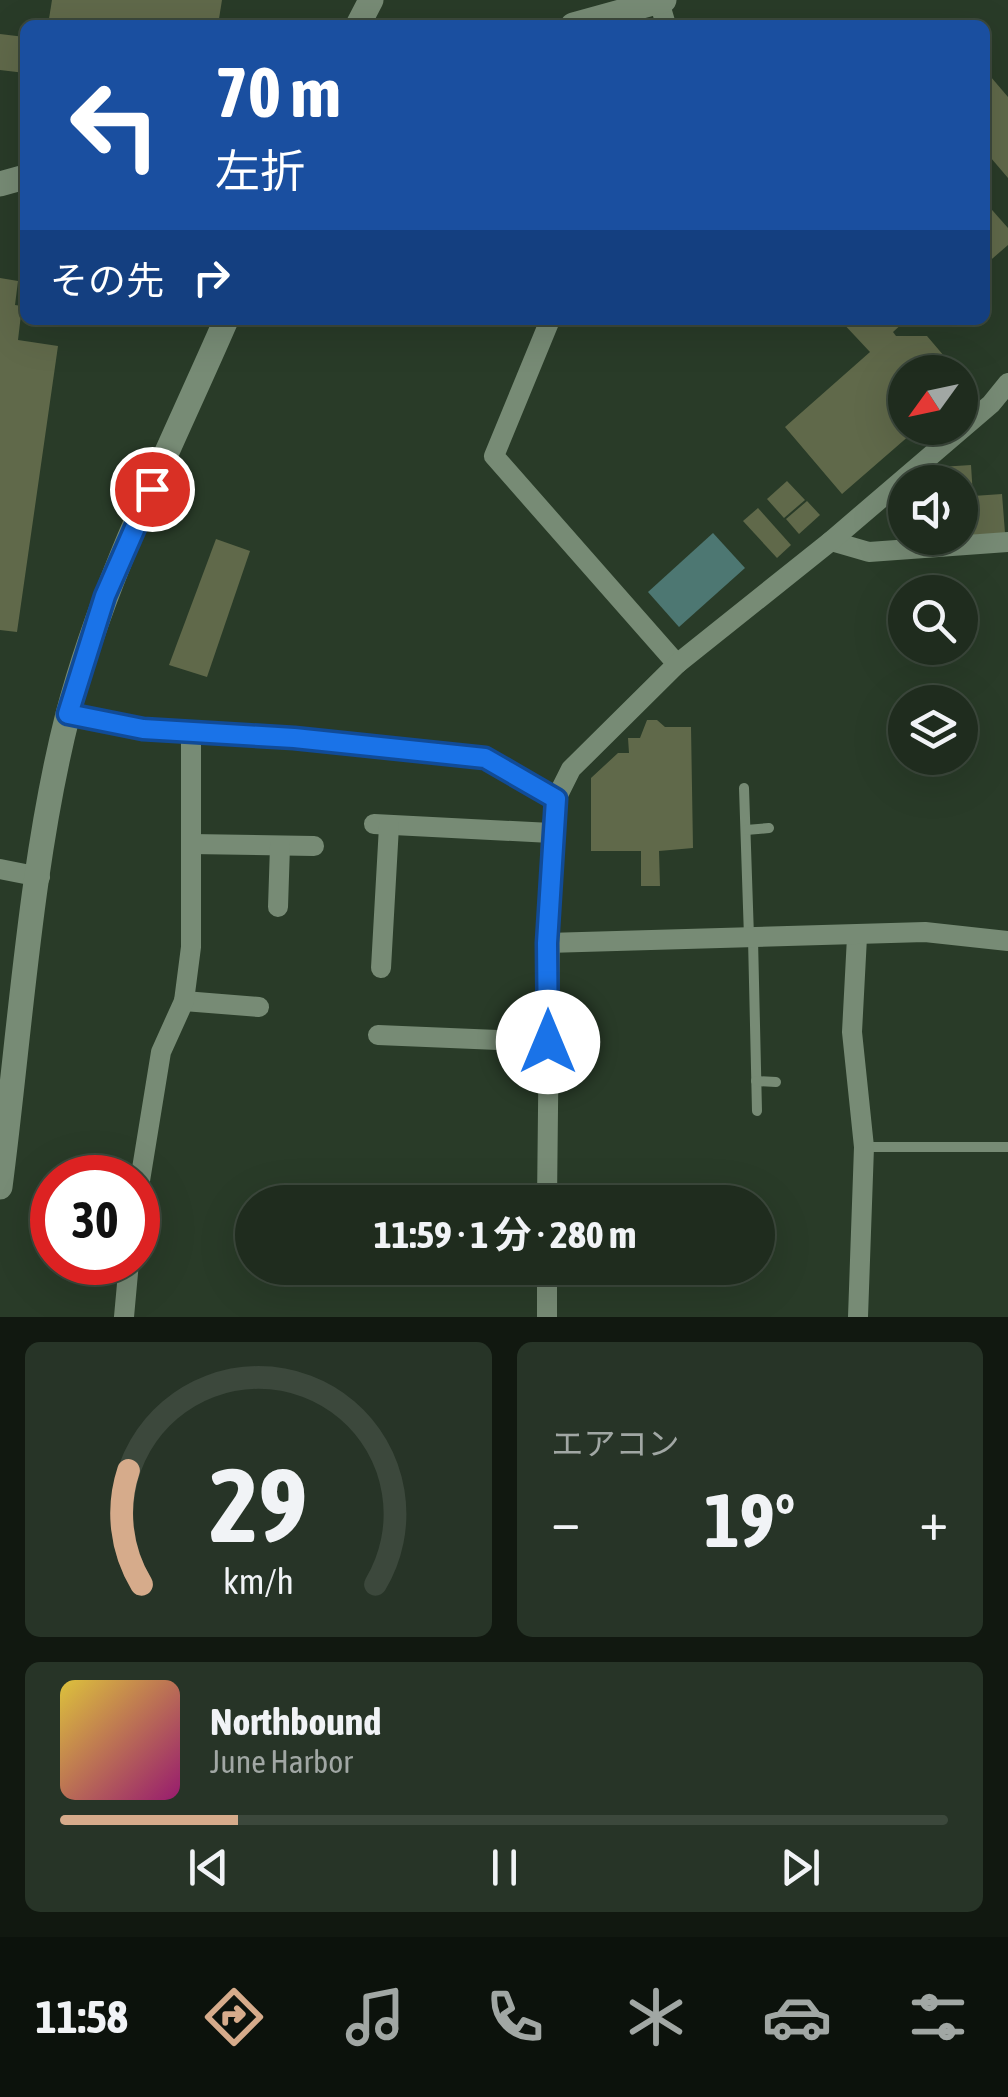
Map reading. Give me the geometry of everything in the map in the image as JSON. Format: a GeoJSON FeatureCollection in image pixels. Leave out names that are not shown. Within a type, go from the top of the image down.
{"type":"FeatureCollection","features":[{"type":"Feature","properties":{"kind":"main road"},"geometry":{"type":"LineString","coordinates":[[592,20],[662,1]]}},
{"type":"Feature","properties":{"kind":"main road"},"geometry":{"type":"LineString","coordinates":[[0,1187],[40,877],[68,714],[105,596],[224,325]]}},
{"type":"Feature","properties":{"kind":"street"},"geometry":{"type":"LineString","coordinates":[[548,325],[494,456],[677,664]]}},
{"type":"Feature","properties":{"kind":"street"},"geometry":{"type":"LineString","coordinates":[[547,1185],[551,833],[556,799],[571,769],[677,664],[831,541],[991,404],[1008,383]]}},
{"type":"Feature","properties":{"kind":"street"},"geometry":{"type":"LineString","coordinates":[[831,541],[869,552],[1008,542]]}},
{"type":"Feature","properties":{"kind":"street"},"geometry":{"type":"LineString","coordinates":[[68,714],[143,729],[485,758],[556,799]]}},
{"type":"Feature","properties":{"kind":"street"},"geometry":{"type":"LineString","coordinates":[[144,1155],[160,1052],[184,1001],[191,947],[191,731]]}},
{"type":"Feature","properties":{"kind":"street"},"geometry":{"type":"LineString","coordinates":[[382,968],[393,935],[381,825],[551,833]]}},
{"type":"Feature","properties":{"kind":"street"},"geometry":{"type":"LineString","coordinates":[[191,844],[314,846]]}},
{"type":"Feature","properties":{"kind":"street"},"geometry":{"type":"LineString","coordinates":[[278,907],[280,846]]}},
{"type":"Feature","properties":{"kind":"street"},"geometry":{"type":"LineString","coordinates":[[0,870],[40,877]]}},
{"type":"Feature","properties":{"kind":"street"},"geometry":{"type":"LineString","coordinates":[[547,943],[857,937],[925,932],[1008,940]]}},
{"type":"Feature","properties":{"kind":"street"},"geometry":{"type":"LineString","coordinates":[[857,937],[852,1032],[864,1147],[858,1317]]}},
{"type":"Feature","properties":{"kind":"street"},"geometry":{"type":"LineString","coordinates":[[184,1001],[259,1007]]}},
{"type":"Feature","properties":{"kind":"street"},"geometry":{"type":"LineString","coordinates":[[378,1035],[548,1042]]}},
{"type":"Feature","properties":{"kind":"street"},"geometry":{"type":"LineString","coordinates":[[124,1317],[127,1285]]}},
{"type":"Feature","properties":{"kind":"street"},"geometry":{"type":"LineString","coordinates":[[547,1285],[547,1317]]}},
{"type":"Feature","properties":{"kind":"lane"},"geometry":{"type":"LineString","coordinates":[[744,788],[757,1111]]}},
{"type":"Feature","properties":{"kind":"lane"},"geometry":{"type":"LineString","coordinates":[[746,830],[769,828]]}},
{"type":"Feature","properties":{"kind":"lane"},"geometry":{"type":"LineString","coordinates":[[756,1081],[776,1082]]}},
{"type":"Feature","properties":{"kind":"lane"},"geometry":{"type":"LineString","coordinates":[[864,1147],[1008,1147]]}},
{"type":"Feature","properties":{"kind":"water"},"geometry":{"type":"Polygon","coordinates":[[[713,533],[745,568],[679,627],[648,592],[713,533]]]}},
{"type":"Feature","properties":{"kind":"building"},"geometry":{"type":"Polygon","coordinates":[[[52,0],[222,0],[219,20],[49,20],[52,0]]]}},
{"type":"Feature","properties":{"kind":"building"},"geometry":{"type":"Polygon","coordinates":[[[0,34],[20,36],[20,72],[0,70],[0,34]]]}},
{"type":"Feature","properties":{"kind":"building"},"geometry":{"type":"Polygon","coordinates":[[[990,76],[1008,97],[1008,178],[990,157],[990,76]]]}},
{"type":"Feature","properties":{"kind":"building"},"geometry":{"type":"Polygon","coordinates":[[[990,208],[1008,228],[1008,245],[990,261],[990,208]]]}},
{"type":"Feature","properties":{"kind":"building"},"geometry":{"type":"Polygon","coordinates":[[[0,278],[18,281],[18,340],[58,346],[17,632],[0,630],[0,278]]]}},
{"type":"Feature","properties":{"kind":"building"},"geometry":{"type":"Polygon","coordinates":[[[845,325],[901,325],[893,332],[896,336],[927,336],[943,355],[888,355],[888,445],[898,445],[842,494],[785,427],[870,352],[845,325]]]}},
{"type":"Feature","properties":{"kind":"building"},"geometry":{"type":"Polygon","coordinates":[[[787,481],[805,500],[784,518],[767,499],[787,481]]]}},
{"type":"Feature","properties":{"kind":"building"},"geometry":{"type":"Polygon","coordinates":[[[1002,494],[1005,533],[978,535],[978,496],[1002,494]]]}},
{"type":"Feature","properties":{"kind":"building"},"geometry":{"type":"Polygon","coordinates":[[[807,501],[820,515],[799,534],[786,519],[807,501]]]}},
{"type":"Feature","properties":{"kind":"building"},"geometry":{"type":"Polygon","coordinates":[[[758,508],[791,545],[777,558],[743,521],[758,508]]]}},
{"type":"Feature","properties":{"kind":"building"},"geometry":{"type":"Polygon","coordinates":[[[216,539],[250,551],[207,677],[169,665],[216,539]]]}},
{"type":"Feature","properties":{"kind":"building"},"geometry":{"type":"Polygon","coordinates":[[[647,720],[657,720],[665,727],[691,727],[693,848],[659,851],[660,886],[641,886],[641,851],[591,851],[591,778],[618,753],[629,753],[628,738],[640,738],[647,720]]]}},
{"type":"Feature","properties":{"kind":"route"},"geometry":{"type":"LineString","coordinates":[[152,489],[105,596],[68,714],[143,729],[294,738],[485,758],[556,799],[547,943],[548,1042]]}}]}
